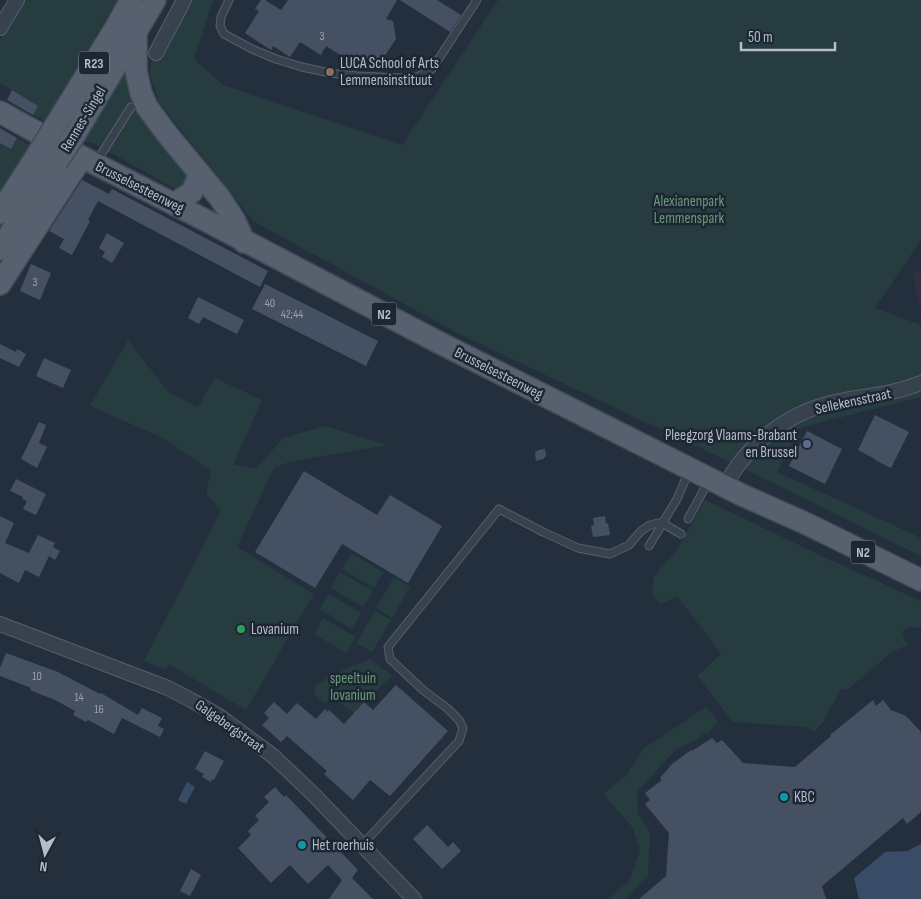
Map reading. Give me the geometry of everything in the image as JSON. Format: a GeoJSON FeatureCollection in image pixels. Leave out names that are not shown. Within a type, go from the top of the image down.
{"type":"FeatureCollection","features":[{"type":"Feature","properties":{"kind":"main road","name":"Rennes-Singel"},"geometry":{"type":"LineString","coordinates":[[65,131],[131,0]]}},
{"type":"Feature","properties":{"kind":"main road","name":"Rennes-Singel"},"geometry":{"type":"LineString","coordinates":[[48,157],[136,33],[154,0]]}},
{"type":"Feature","properties":{"kind":"main road"},"geometry":{"type":"LineString","coordinates":[[136,33],[136,71],[141,93],[148,107],[167,134],[220,198],[235,221],[244,242]]}},
{"type":"Feature","properties":{"kind":"main road","name":"N2"},"geometry":{"type":"LineString","coordinates":[[0,112],[89,160]]}},
{"type":"Feature","properties":{"kind":"main road","name":"R23"},"geometry":{"type":"LineString","coordinates":[[0,213],[48,157]]}},
{"type":"Feature","properties":{"kind":"main road","name":"R23"},"geometry":{"type":"LineString","coordinates":[[0,249],[48,157]]}},
{"type":"Feature","properties":{"kind":"main road"},"geometry":{"type":"LineString","coordinates":[[0,284],[89,160]]}},
{"type":"Feature","properties":{"kind":"main road","name":"Brusselsesteenweg"},"geometry":{"type":"LineString","coordinates":[[89,160],[434,340],[718,482],[921,580]]}},
{"type":"Feature","properties":{"kind":"main road"},"geometry":{"type":"LineString","coordinates":[[174,204],[192,192],[200,174]]}},
{"type":"Feature","properties":{"kind":"street"},"geometry":{"type":"LineString","coordinates":[[0,28],[17,0]]}},
{"type":"Feature","properties":{"kind":"street"},"geometry":{"type":"LineString","coordinates":[[156,52],[184,0]]}},
{"type":"Feature","properties":{"kind":"street","name":"Sellekensstraat"},"geometry":{"type":"LineString","coordinates":[[718,482],[782,424],[812,408],[836,402],[882,395],[907,389],[921,383]]}},
{"type":"Feature","properties":{"kind":"street","name":"Galgebergstraat"},"geometry":{"type":"LineString","coordinates":[[0,624],[168,688],[219,716],[273,756],[313,794],[414,899]]}},
{"type":"Feature","properties":{"kind":"lane"},"geometry":{"type":"LineString","coordinates":[[229,0],[221,17],[220,26],[224,34],[254,50],[294,65],[330,73],[417,78],[432,69],[477,0]]}},
{"type":"Feature","properties":{"kind":"lane"},"geometry":{"type":"LineString","coordinates":[[89,160],[131,106]]}},
{"type":"Feature","properties":{"kind":"lane"},"geometry":{"type":"LineString","coordinates":[[649,546],[677,498],[690,468]]}},
{"type":"Feature","properties":{"kind":"lane"},"geometry":{"type":"LineString","coordinates":[[688,519],[718,482]]}},
{"type":"Feature","properties":{"kind":"lane"},"geometry":{"type":"LineString","coordinates":[[362,844],[460,741],[463,728],[459,720],[390,659],[388,647],[499,509],[578,548],[610,554],[628,545],[641,531],[658,523],[662,523],[681,534]]}},
{"type":"Feature","properties":{"kind":"shaded area"},"geometry":{"type":"Polygon","coordinates":[[[921,270],[921,317],[913,272],[921,270]]]}},
{"type":"Feature","properties":{"kind":"green space"},"geometry":{"type":"Polygon","coordinates":[[[24,0],[117,0],[45,121],[33,115],[38,106],[0,83],[0,40],[24,0]]]}},
{"type":"Feature","properties":{"kind":"green space","name":"Alexianenpark Lemmenspark"},"geometry":{"type":"Polygon","coordinates":[[[176,0],[213,0],[194,59],[223,85],[402,145],[498,0],[921,0],[921,240],[875,308],[921,325],[921,397],[799,428],[777,472],[917,536],[921,539],[921,556],[730,462],[459,334],[253,221],[159,102],[150,75],[152,55],[157,37],[176,0]]]}},
{"type":"Feature","properties":{"kind":"green space"},"geometry":{"type":"Polygon","coordinates":[[[132,70],[188,171],[188,178],[181,192],[95,144],[84,141],[124,71],[132,70]]]}},
{"type":"Feature","properties":{"kind":"green space"},"geometry":{"type":"Polygon","coordinates":[[[17,138],[30,145],[0,192],[0,143],[11,149],[17,138]]]}},
{"type":"Feature","properties":{"kind":"green space"},"geometry":{"type":"Polygon","coordinates":[[[128,340],[169,393],[198,407],[215,378],[262,400],[233,465],[257,468],[283,438],[325,426],[388,445],[289,462],[274,468],[237,547],[314,594],[246,710],[169,664],[166,670],[144,661],[221,511],[206,493],[211,471],[163,438],[90,406],[128,340]]]}},
{"type":"Feature","properties":{"kind":"green space"},"geometry":{"type":"Polygon","coordinates":[[[705,500],[921,601],[921,628],[912,627],[902,631],[907,645],[892,652],[848,689],[842,689],[824,721],[814,732],[808,727],[733,722],[697,676],[721,654],[677,596],[661,604],[652,595],[654,576],[677,550],[705,500]]]}},
{"type":"Feature","properties":{"kind":"green space"},"geometry":{"type":"Polygon","coordinates":[[[351,553],[384,572],[374,588],[342,569],[351,553]]]}},
{"type":"Feature","properties":{"kind":"green space"},"geometry":{"type":"Polygon","coordinates":[[[340,572],[373,591],[363,607],[331,588],[340,572]]]}},
{"type":"Feature","properties":{"kind":"green space"},"geometry":{"type":"Polygon","coordinates":[[[394,577],[410,587],[392,618],[376,608],[394,577]]]}},
{"type":"Feature","properties":{"kind":"green space"},"geometry":{"type":"Polygon","coordinates":[[[329,594],[361,613],[352,629],[320,609],[329,594]]]}},
{"type":"Feature","properties":{"kind":"green space"},"geometry":{"type":"Polygon","coordinates":[[[375,611],[391,620],[372,652],[356,643],[375,611]]]}},
{"type":"Feature","properties":{"kind":"green space"},"geometry":{"type":"Polygon","coordinates":[[[323,618],[356,637],[346,653],[314,634],[323,618]]]}},
{"type":"Feature","properties":{"kind":"green space","name":"speeltuin lovanium"},"geometry":{"type":"Polygon","coordinates":[[[370,659],[392,676],[354,713],[337,701],[323,703],[314,693],[316,685],[332,675],[370,659]]]}},
{"type":"Feature","properties":{"kind":"green space"},"geometry":{"type":"Polygon","coordinates":[[[706,707],[718,721],[708,733],[704,733],[696,740],[676,749],[637,792],[638,813],[650,833],[648,877],[624,899],[608,899],[629,881],[640,851],[633,828],[603,794],[627,775],[643,749],[706,707]]]}},
{"type":"Feature","properties":{"kind":"water"},"geometry":{"type":"Polygon","coordinates":[[[187,782],[195,787],[186,804],[178,800],[187,782]]]}},
{"type":"Feature","properties":{"kind":"water"},"geometry":{"type":"Polygon","coordinates":[[[921,844],[921,899],[859,899],[854,878],[885,852],[907,851],[921,844]]]}},
{"type":"Feature","properties":{"kind":"building"},"geometry":{"type":"Polygon","coordinates":[[[261,0],[265,0],[281,10],[288,0],[397,0],[386,19],[393,21],[396,39],[380,63],[361,68],[326,46],[321,55],[300,42],[290,57],[273,46],[271,50],[245,33],[259,11],[255,9],[261,0]]]}},
{"type":"Feature","properties":{"kind":"building"},"geometry":{"type":"Polygon","coordinates":[[[400,0],[437,0],[461,15],[450,32],[400,0]]]}},
{"type":"Feature","properties":{"kind":"building"},"geometry":{"type":"Polygon","coordinates":[[[12,90],[38,106],[33,115],[7,100],[12,90]]]}},
{"type":"Feature","properties":{"kind":"building"},"geometry":{"type":"Polygon","coordinates":[[[0,128],[17,138],[11,149],[0,143],[0,128]]]}},
{"type":"Feature","properties":{"kind":"building"},"geometry":{"type":"Polygon","coordinates":[[[82,180],[109,194],[112,189],[268,271],[260,287],[98,201],[72,255],[59,248],[64,239],[49,231],[82,180]]]}},
{"type":"Feature","properties":{"kind":"building"},"geometry":{"type":"Polygon","coordinates":[[[107,233],[124,243],[112,263],[102,257],[105,252],[99,248],[107,233]]]}},
{"type":"Feature","properties":{"kind":"building"},"geometry":{"type":"Polygon","coordinates":[[[31,264],[51,273],[40,300],[20,291],[31,264]]]}},
{"type":"Feature","properties":{"kind":"building"},"geometry":{"type":"Polygon","coordinates":[[[265,284],[378,341],[366,366],[252,309],[265,284]]]}},
{"type":"Feature","properties":{"kind":"building"},"geometry":{"type":"Polygon","coordinates":[[[198,297],[244,320],[237,334],[203,317],[199,324],[188,318],[198,297]]]}},
{"type":"Feature","properties":{"kind":"building"},"geometry":{"type":"Polygon","coordinates":[[[0,344],[16,352],[17,349],[26,354],[19,367],[0,358],[0,344]]]}},
{"type":"Feature","properties":{"kind":"building"},"geometry":{"type":"Polygon","coordinates":[[[44,358],[71,370],[63,388],[36,376],[44,358]]]}},
{"type":"Feature","properties":{"kind":"building"},"geometry":{"type":"Polygon","coordinates":[[[875,415],[909,432],[891,468],[858,450],[875,415]]]}},
{"type":"Feature","properties":{"kind":"building"},"geometry":{"type":"Polygon","coordinates":[[[39,422],[46,425],[39,443],[47,447],[37,468],[21,459],[39,422]]]}},
{"type":"Feature","properties":{"kind":"building"},"geometry":{"type":"Polygon","coordinates":[[[807,431],[842,449],[825,484],[789,466],[807,431]]]}},
{"type":"Feature","properties":{"kind":"building"},"geometry":{"type":"Polygon","coordinates":[[[545,449],[546,456],[536,461],[535,453],[538,450],[545,449]]]}},
{"type":"Feature","properties":{"kind":"building"},"geometry":{"type":"Polygon","coordinates":[[[304,471],[377,515],[390,495],[442,526],[408,583],[342,544],[315,588],[255,552],[304,471]]]}},
{"type":"Feature","properties":{"kind":"building"},"geometry":{"type":"Polygon","coordinates":[[[16,479],[46,494],[36,515],[23,509],[27,501],[22,499],[23,497],[10,491],[16,479]]]}},
{"type":"Feature","properties":{"kind":"building"},"geometry":{"type":"Polygon","coordinates":[[[0,516],[14,523],[5,543],[29,553],[38,535],[55,543],[53,547],[60,551],[55,560],[49,556],[39,577],[25,570],[19,583],[0,573],[0,516]]]}},
{"type":"Feature","properties":{"kind":"building"},"geometry":{"type":"Polygon","coordinates":[[[605,516],[610,535],[593,537],[591,526],[594,525],[593,518],[605,516]]]}},
{"type":"Feature","properties":{"kind":"building"},"geometry":{"type":"Polygon","coordinates":[[[6,653],[58,672],[101,693],[138,715],[142,708],[162,718],[158,726],[164,729],[160,737],[122,718],[114,734],[88,720],[86,722],[73,715],[75,711],[57,701],[0,676],[0,668],[6,653]]]}},
{"type":"Feature","properties":{"kind":"building"},"geometry":{"type":"Polygon","coordinates":[[[396,685],[448,731],[390,796],[370,780],[353,800],[324,774],[327,771],[287,736],[281,742],[262,725],[269,718],[264,713],[274,702],[287,714],[297,703],[316,719],[325,709],[328,712],[329,710],[344,724],[364,702],[373,710],[396,685]]]}},
{"type":"Feature","properties":{"kind":"building","name":"KBC"},"geometry":{"type":"Polygon","coordinates":[[[873,700],[876,706],[883,700],[891,710],[904,715],[921,732],[921,812],[907,824],[903,818],[822,886],[826,899],[639,899],[666,876],[669,833],[645,804],[650,800],[645,793],[662,780],[660,778],[672,764],[712,738],[717,743],[722,740],[743,763],[795,767],[873,700]]]}},
{"type":"Feature","properties":{"kind":"building"},"geometry":{"type":"Polygon","coordinates":[[[205,751],[224,761],[211,782],[202,777],[204,774],[195,769],[205,751]]]}},
{"type":"Feature","properties":{"kind":"building","name":"Het roerhuis"},"geometry":{"type":"Polygon","coordinates":[[[275,787],[284,797],[286,795],[358,870],[352,878],[373,899],[329,899],[342,880],[328,865],[308,884],[290,865],[271,883],[238,848],[251,835],[248,831],[259,820],[255,816],[269,802],[264,797],[275,787]]]}},
{"type":"Feature","properties":{"kind":"building"},"geometry":{"type":"Polygon","coordinates":[[[427,825],[448,847],[453,842],[461,851],[442,869],[413,839],[427,825]]]}},
{"type":"Feature","properties":{"kind":"building"},"geometry":{"type":"Polygon","coordinates":[[[191,869],[201,875],[190,896],[180,891],[191,869]]]}},
{"type":"Feature","properties":{"kind":"place","name":"LUCA School of Arts Lemmensinstituut"},"geometry":{"type":"Point","coordinates":[330,72]}},
{"type":"Feature","properties":{"kind":"place","name":"Pleegzorg Vlaams-Brabant en Brussel"},"geometry":{"type":"Point","coordinates":[807,444]}},
{"type":"Feature","properties":{"kind":"place","name":"Lovanium"},"geometry":{"type":"Point","coordinates":[241,629]}},
{"type":"Feature","properties":{"kind":"place","name":"KBC"},"geometry":{"type":"Point","coordinates":[784,797]}},
{"type":"Feature","properties":{"kind":"place","name":"Het roerhuis"},"geometry":{"type":"Point","coordinates":[302,845]}}]}
